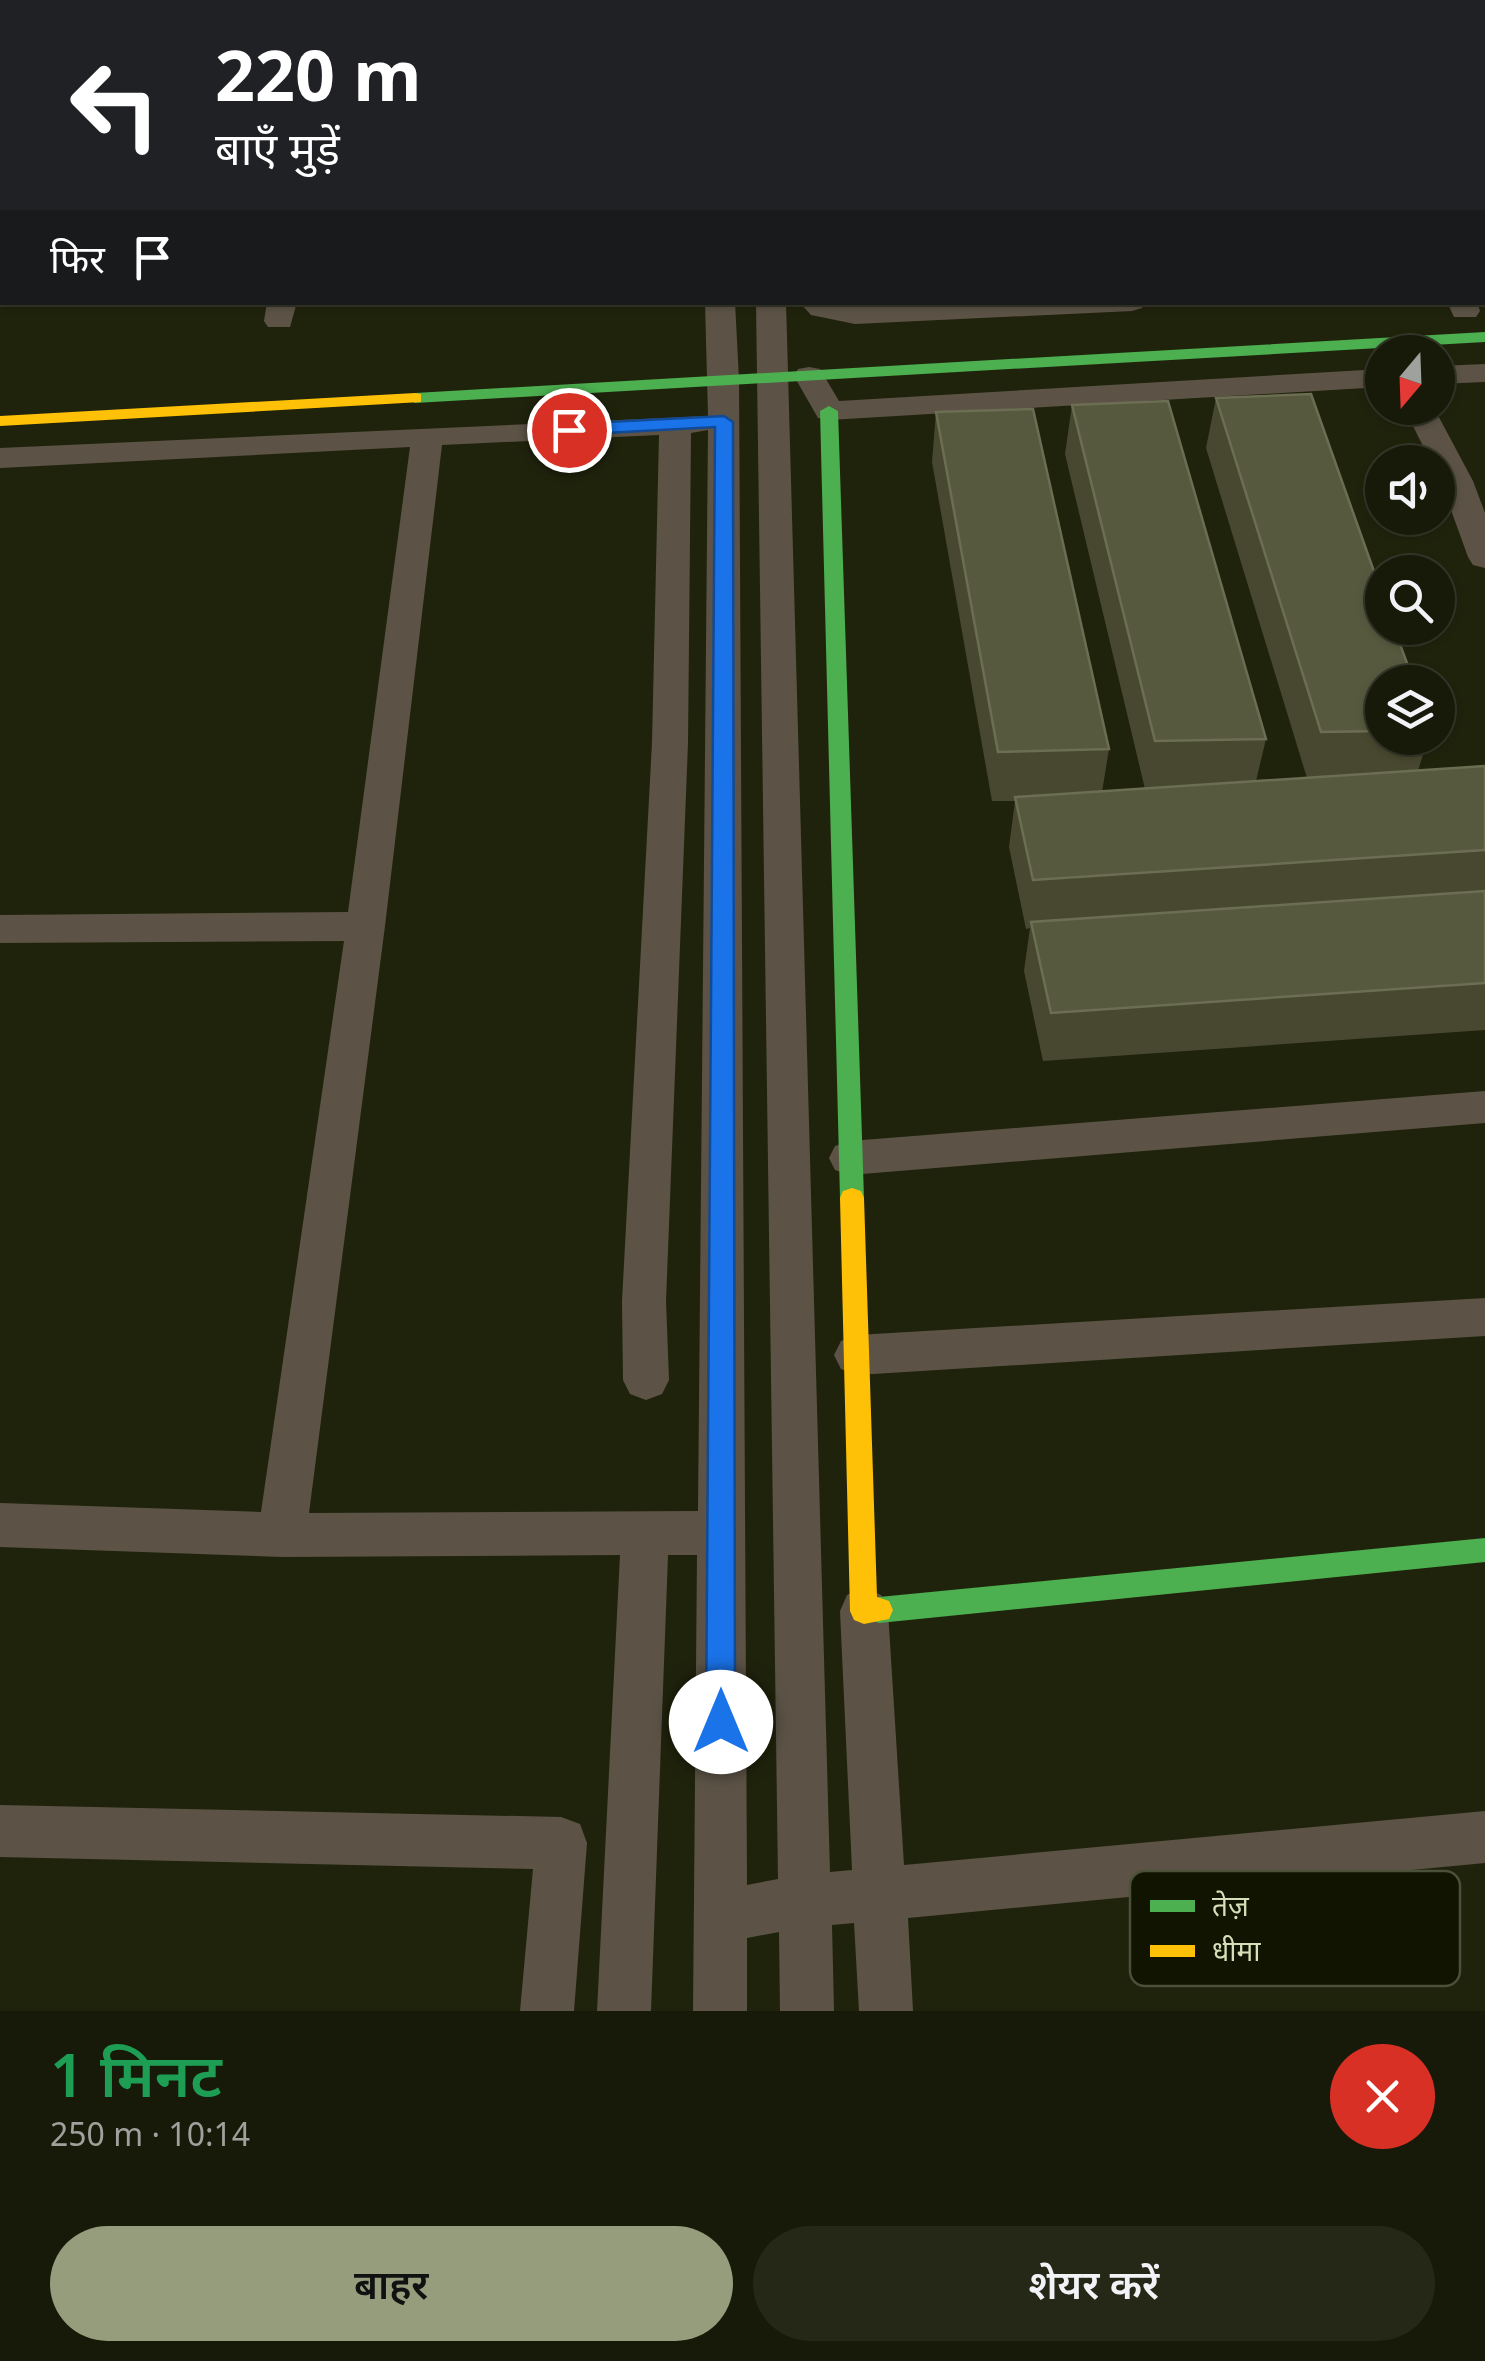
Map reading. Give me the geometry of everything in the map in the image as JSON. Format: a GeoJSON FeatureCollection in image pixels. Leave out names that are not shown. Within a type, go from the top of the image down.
{"type":"FeatureCollection","features":[{"type":"Feature","properties":{"kind":"street"},"geometry":{"type":"LineString","coordinates":[[720,305],[715,362],[724,422],[720,2011]]}},
{"type":"Feature","properties":{"kind":"street"},"geometry":{"type":"LineString","coordinates":[[771,305],[786,363],[807,2011]]}},
{"type":"Feature","properties":{"kind":"street"},"geometry":{"type":"LineString","coordinates":[[818,305],[854,315],[1070,305]]}},
{"type":"Feature","properties":{"kind":"street"},"geometry":{"type":"LineString","coordinates":[[2,427],[715,362],[786,363],[1485,337]]}},
{"type":"Feature","properties":{"kind":"street"},"geometry":{"type":"LineString","coordinates":[[786,363],[829,411],[864,1611],[886,2011]]}},
{"type":"Feature","properties":{"kind":"street"},"geometry":{"type":"LineString","coordinates":[[1455,374],[1485,373]]}},
{"type":"Feature","properties":{"kind":"street"},"geometry":{"type":"LineString","coordinates":[[829,411],[1365,382]]}},
{"type":"Feature","properties":{"kind":"street"},"geometry":{"type":"LineString","coordinates":[[0,458],[724,422]]}},
{"type":"Feature","properties":{"kind":"street"},"geometry":{"type":"LineString","coordinates":[[646,1380],[644,1302],[670,744],[675,424]]}},
{"type":"Feature","properties":{"kind":"street"},"geometry":{"type":"LineString","coordinates":[[1428,425],[1457,481],[1485,558]]}},
{"type":"Feature","properties":{"kind":"street"},"geometry":{"type":"LineString","coordinates":[[282,1535],[366,926],[427,437]]}},
{"type":"Feature","properties":{"kind":"street"},"geometry":{"type":"LineString","coordinates":[[0,929],[366,926]]}},
{"type":"Feature","properties":{"kind":"street"},"geometry":{"type":"LineString","coordinates":[[850,1158],[1485,1107]]}},
{"type":"Feature","properties":{"kind":"street"},"geometry":{"type":"LineString","coordinates":[[857,1356],[1485,1317]]}},
{"type":"Feature","properties":{"kind":"street"},"geometry":{"type":"LineString","coordinates":[[0,1525],[282,1535],[721,1532]]}},
{"type":"Feature","properties":{"kind":"street"},"geometry":{"type":"LineString","coordinates":[[624,2011],[646,1534]]}},
{"type":"Feature","properties":{"kind":"street"},"geometry":{"type":"LineString","coordinates":[[864,1611],[1485,1550]]}},
{"type":"Feature","properties":{"kind":"street"},"geometry":{"type":"LineString","coordinates":[[0,1831],[561,1843],[547,2011]]}},
{"type":"Feature","properties":{"kind":"street"},"geometry":{"type":"LineString","coordinates":[[1131,1871],[1485,1837]]}},
{"type":"Feature","properties":{"kind":"street"},"geometry":{"type":"LineString","coordinates":[[721,1916],[805,1902],[1130,1871]]}},
{"type":"Feature","properties":{"kind":"building"},"geometry":{"type":"Polygon","coordinates":[[[1311,394],[1368,555],[1365,555],[1365,645],[1400,645],[1408,665],[1365,665],[1365,731],[1321,732],[1216,398],[1311,394]]]}},
{"type":"Feature","properties":{"kind":"building"},"geometry":{"type":"Polygon","coordinates":[[[1168,401],[1266,739],[1155,741],[1072,405],[1168,401]]]}},
{"type":"Feature","properties":{"kind":"building"},"geometry":{"type":"Polygon","coordinates":[[[1033,409],[1109,749],[998,752],[936,412],[1033,409]]]}},
{"type":"Feature","properties":{"kind":"building"},"geometry":{"type":"Polygon","coordinates":[[[1485,766],[1485,850],[1033,880],[1015,797],[1485,766]]]}},
{"type":"Feature","properties":{"kind":"building"},"geometry":{"type":"Polygon","coordinates":[[[1485,891],[1485,983],[1051,1013],[1031,922],[1485,891]]]}},
{"type":"Feature","properties":{"kind":"traffic: fast"},"geometry":{"type":"LineString","coordinates":[[415,398],[1485,337]]}},
{"type":"Feature","properties":{"kind":"traffic: fast"},"geometry":{"type":"LineString","coordinates":[[829,411],[852,1198]]}},
{"type":"Feature","properties":{"kind":"traffic: fast"},"geometry":{"type":"LineString","coordinates":[[879,1610],[1485,1550]]}},
{"type":"Feature","properties":{"kind":"traffic: slow"},"geometry":{"type":"LineString","coordinates":[[0,421],[415,398]]}},
{"type":"Feature","properties":{"kind":"traffic: slow"},"geometry":{"type":"LineString","coordinates":[[852,1198],[864,1611],[879,1610]]}},
{"type":"Feature","properties":{"kind":"route"},"geometry":{"type":"LineString","coordinates":[[569,430],[724,422],[721,1722]]}}]}
